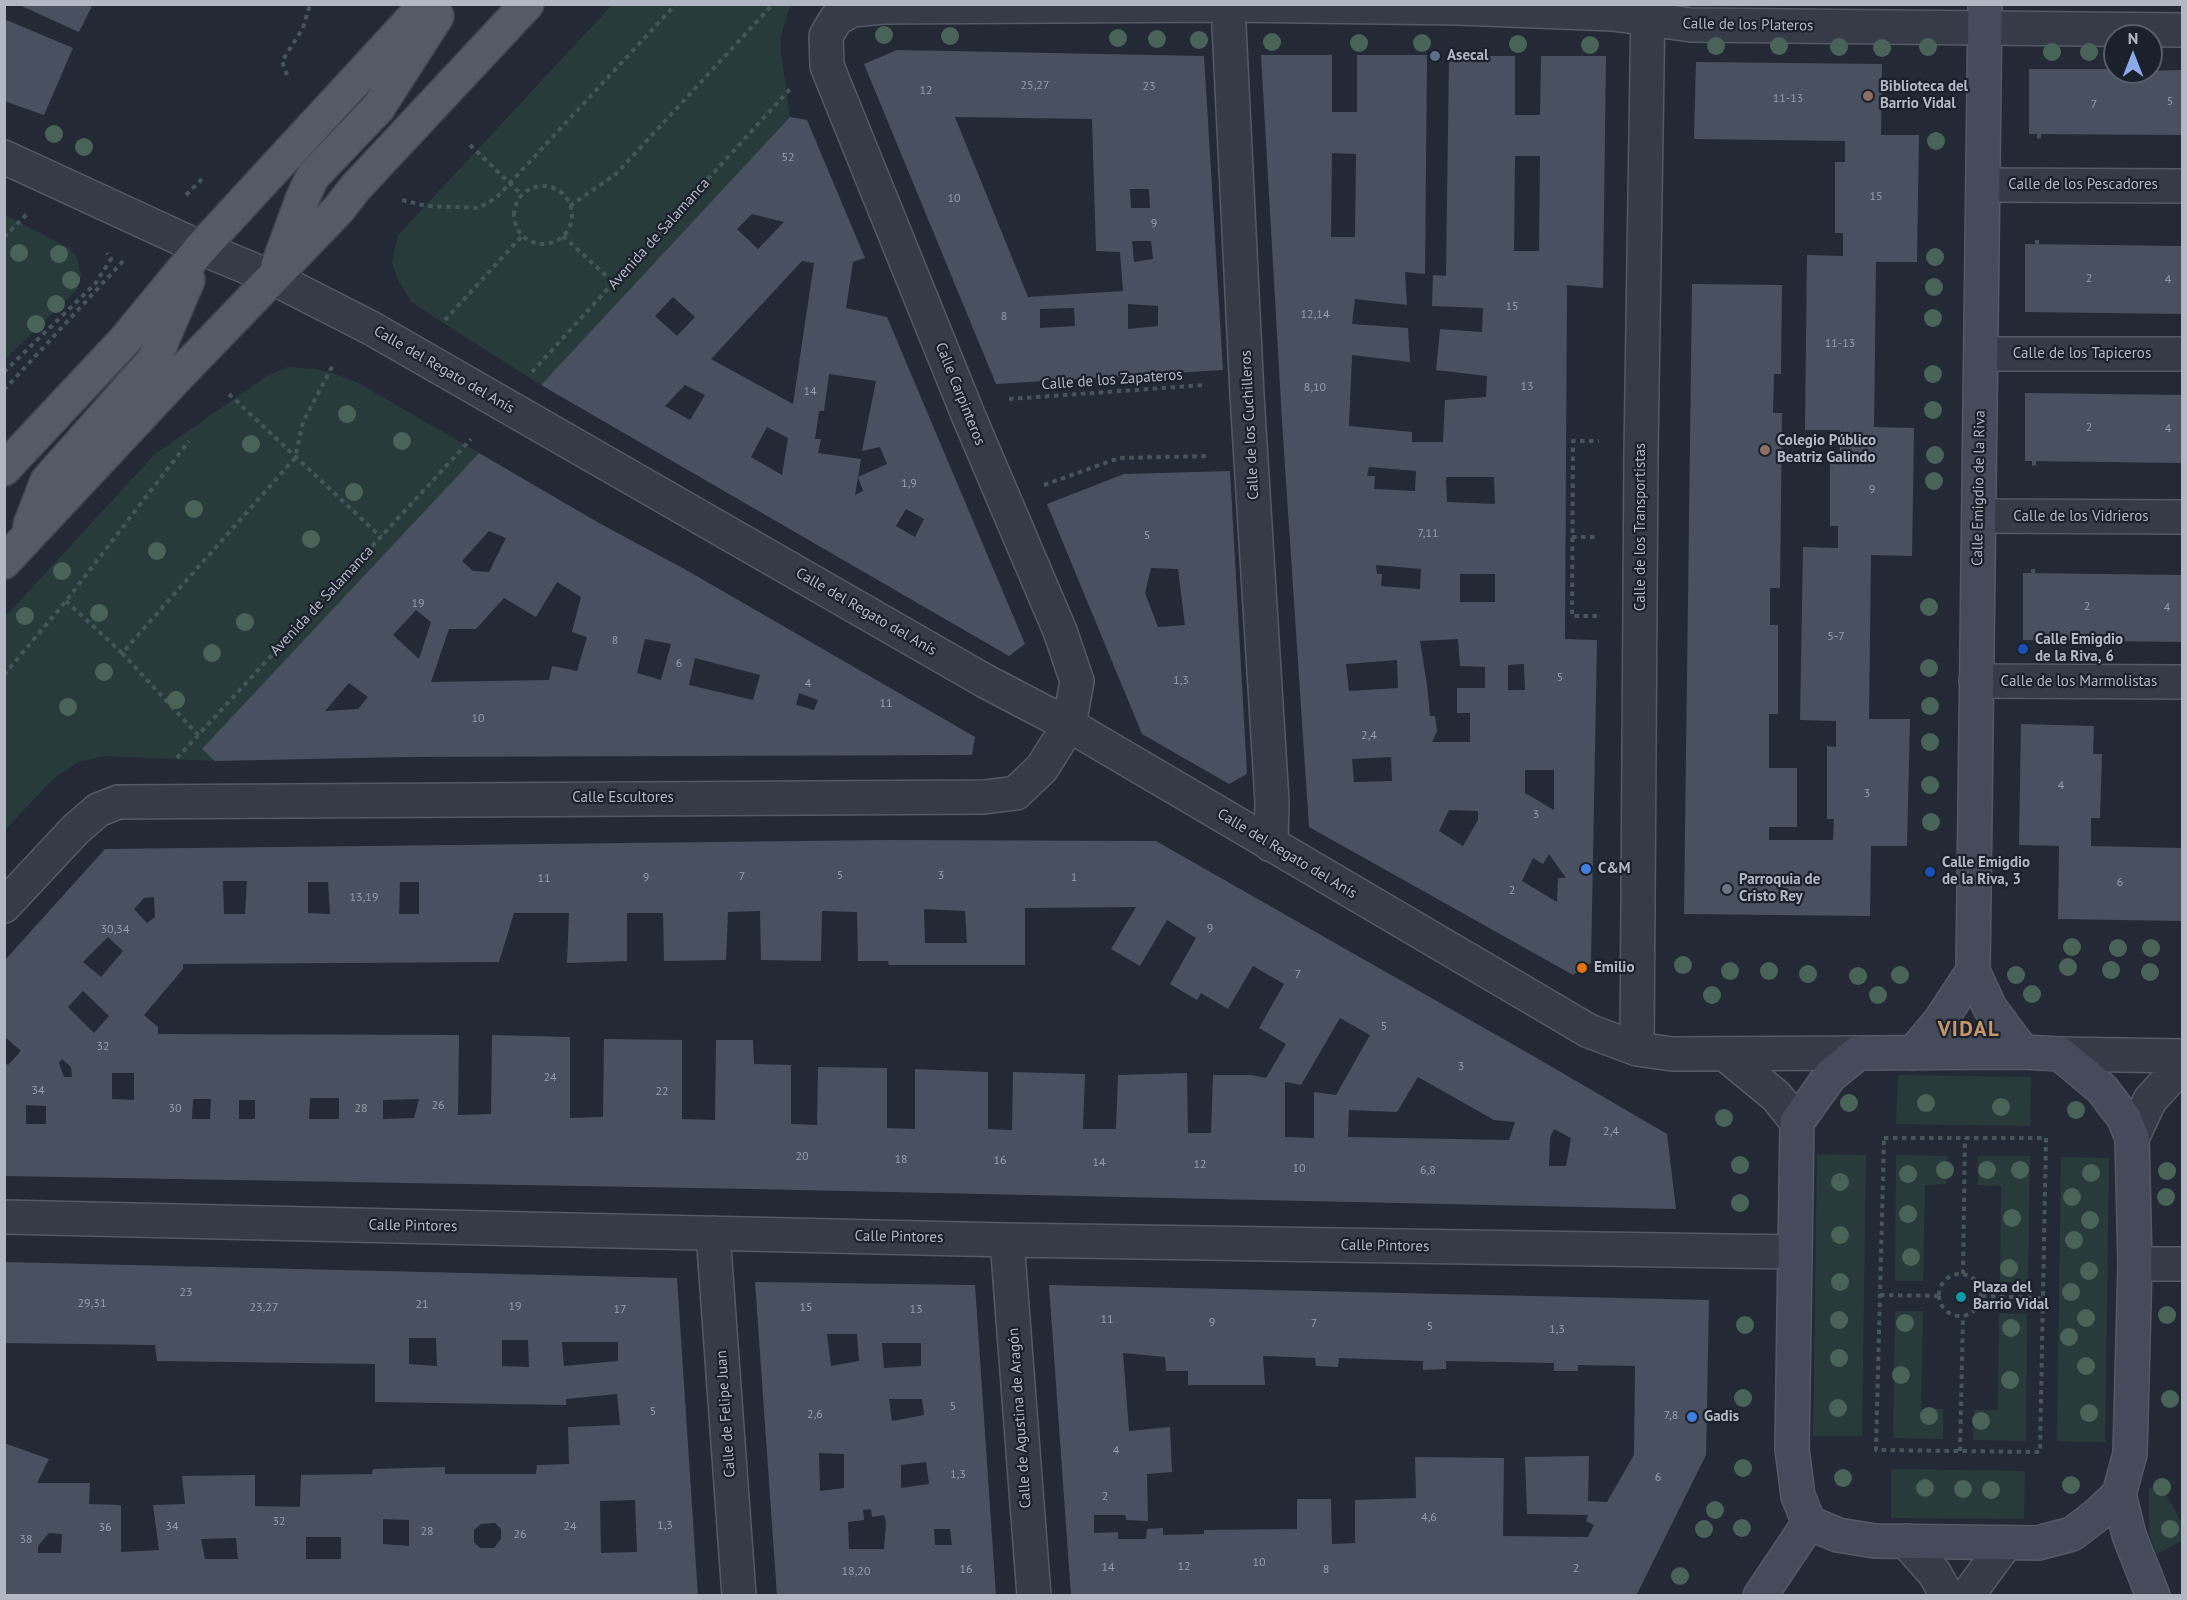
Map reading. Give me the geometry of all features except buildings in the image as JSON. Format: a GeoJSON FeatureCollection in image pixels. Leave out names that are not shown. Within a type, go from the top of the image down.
{"type":"FeatureCollection","features":[{"type":"Feature","properties":{"kind":"main road"},"geometry":{"type":"LineString","coordinates":[[4,469],[125,340],[201,248],[426,4]]}},
{"type":"Feature","properties":{"kind":"main road"},"geometry":{"type":"LineString","coordinates":[[273,278],[303,196],[313,176],[378,108],[444,4]]}},
{"type":"Feature","properties":{"kind":"main road"},"geometry":{"type":"LineString","coordinates":[[14,552],[273,278],[527,4]]}},
{"type":"Feature","properties":{"kind":"main road","name":"Calle Emigdio de la Riva"},"geometry":{"type":"LineString","coordinates":[[1985,16],[1972,971],[1990,1008],[2023,1052]]}},
{"type":"Feature","properties":{"kind":"main road"},"geometry":{"type":"LineString","coordinates":[[14,552],[47,481],[154,360],[201,248]]}},
{"type":"Feature","properties":{"kind":"main road"},"geometry":{"type":"LineString","coordinates":[[1913,1053],[1940,1021],[1972,971]]}},
{"type":"Feature","properties":{"kind":"main road"},"geometry":{"type":"LineString","coordinates":[[2119,1494],[2072,1534],[2038,1544],[1875,1541],[1838,1535],[1809,1523],[1798,1496],[1792,1449],[1797,1122],[1830,1076],[1858,1053],[2023,1052],[2060,1054],[2102,1089],[2124,1118],[2132,1138],[2135,1263],[2130,1454],[2119,1494],[2129,1535],[2153,1596]]}},
{"type":"Feature","properties":{"kind":"main road"},"geometry":{"type":"LineString","coordinates":[[1760,1596],[1809,1523]]}},
{"type":"Feature","properties":{"kind":"street","name":"Calle de los Cuchilleros"},"geometry":{"type":"LineString","coordinates":[[1228,6],[1247,383],[1272,801],[1271,845]]}},
{"type":"Feature","properties":{"kind":"street","name":"Calle de los Plateros"},"geometry":{"type":"LineString","coordinates":[[827,66],[826,36],[836,19],[852,10],[883,7],[1457,6],[1612,14],[1648,12],[1691,25],[1985,16],[2182,30]]}},
{"type":"Feature","properties":{"kind":"street","name":"Calle de los Transportistas"},"geometry":{"type":"LineString","coordinates":[[1638,1049],[1641,453],[1648,12]]}},
{"type":"Feature","properties":{"kind":"street","name":"Calle Carpinteros"},"geometry":{"type":"LineString","coordinates":[[827,66],[969,417],[1060,631],[1077,681],[1069,725]]}},
{"type":"Feature","properties":{"kind":"street","name":"Calle del Regato del Anís"},"geometry":{"type":"LineString","coordinates":[[4,157],[201,248],[273,278],[371,328],[985,681],[1069,725],[1570,1021],[1638,1049],[1672,1054],[1858,1053]]}},
{"type":"Feature","properties":{"kind":"street","name":"Calle de los Pescadores"},"geometry":{"type":"LineString","coordinates":[[1983,185],[2182,186]]}},
{"type":"Feature","properties":{"kind":"street","name":"Calle de los Tapiceros"},"geometry":{"type":"LineString","coordinates":[[1981,354],[2182,354]]}},
{"type":"Feature","properties":{"kind":"street","name":"Calle de los Vidrieros"},"geometry":{"type":"LineString","coordinates":[[1979,516],[2182,517]]}},
{"type":"Feature","properties":{"kind":"street","name":"Calle de los Marmolistas"},"geometry":{"type":"LineString","coordinates":[[1976,681],[2182,682]]}},
{"type":"Feature","properties":{"kind":"street","name":"Calle Escultores"},"geometry":{"type":"LineString","coordinates":[[4,906],[75,830],[98,810],[118,802],[144,800],[984,797],[1016,793],[1042,768],[1069,725]]}},
{"type":"Feature","properties":{"kind":"street"},"geometry":{"type":"LineString","coordinates":[[1725,1054],[1776,1096],[1797,1122]]}},
{"type":"Feature","properties":{"kind":"street"},"geometry":{"type":"LineString","coordinates":[[2060,1054],[2182,1056]]}},
{"type":"Feature","properties":{"kind":"street"},"geometry":{"type":"LineString","coordinates":[[2132,1138],[2150,1100],[2171,1077],[2182,1069]]}},
{"type":"Feature","properties":{"kind":"street","name":"Calle Pintores"},"geometry":{"type":"LineString","coordinates":[[4,1217],[1007,1240],[1794,1252]]}},
{"type":"Feature","properties":{"kind":"street","name":"Calle de Felipe Juan"},"geometry":{"type":"LineString","coordinates":[[713,1233],[739,1596]]}},
{"type":"Feature","properties":{"kind":"street","name":"Calle de Agustina de Aragón"},"geometry":{"type":"LineString","coordinates":[[1007,1240],[1034,1596]]}},
{"type":"Feature","properties":{"kind":"street"},"geometry":{"type":"LineString","coordinates":[[2135,1263],[2182,1264]]}},
{"type":"Feature","properties":{"kind":"street"},"geometry":{"type":"LineString","coordinates":[[1906,1541],[1935,1574],[1947,1596]]}},
{"type":"Feature","properties":{"kind":"street"},"geometry":{"type":"LineString","coordinates":[[1967,1596],[2006,1543]]}},
{"type":"Feature","properties":{"kind":"path"},"geometry":{"type":"LineString","coordinates":[[287,75],[282,61],[303,28],[310,4]]}},
{"type":"Feature","properties":{"kind":"path"},"geometry":{"type":"LineString","coordinates":[[409,202],[426,206],[479,208],[497,197],[676,4]]}},
{"type":"Feature","properties":{"kind":"path"},"geometry":{"type":"LineString","coordinates":[[570,206],[616,174],[773,4]]}},
{"type":"Feature","properties":{"kind":"path","name":"Avenida de Salamanca"},"geometry":{"type":"LineString","coordinates":[[529,375],[796,84]]}},
{"type":"Feature","properties":{"kind":"path"},"geometry":{"type":"LineString","coordinates":[[2039,134],[2039,141]]}},
{"type":"Feature","properties":{"kind":"path"},"geometry":{"type":"LineString","coordinates":[[470,145],[522,195]]}},
{"type":"Feature","properties":{"kind":"path"},"geometry":{"type":"LineString","coordinates":[[549,187],[562,194],[570,206],[572,217],[570,228],[554,243],[532,242],[522,236],[516,226],[514,215],[516,205],[522,195],[535,188],[549,187]]}},
{"type":"Feature","properties":{"kind":"path"},"geometry":{"type":"LineString","coordinates":[[4,237],[33,206]]}},
{"type":"Feature","properties":{"kind":"path"},"geometry":{"type":"LineString","coordinates":[[442,323],[522,236]]}},
{"type":"Feature","properties":{"kind":"path"},"geometry":{"type":"LineString","coordinates":[[563,236],[614,283]]}},
{"type":"Feature","properties":{"kind":"path"},"geometry":{"type":"LineString","coordinates":[[4,372],[95,284],[111,259],[106,251]]}},
{"type":"Feature","properties":{"kind":"path"},"geometry":{"type":"LineString","coordinates":[[4,390],[129,255]]}},
{"type":"Feature","properties":{"kind":"path"},"geometry":{"type":"LineString","coordinates":[[122,653],[295,458],[303,422],[333,365]]}},
{"type":"Feature","properties":{"kind":"path","name":"Calle de los Zapateros"},"geometry":{"type":"LineString","coordinates":[[1006,399],[1206,385]]}},
{"type":"Feature","properties":{"kind":"path"},"geometry":{"type":"LineString","coordinates":[[228,394],[381,537]]}},
{"type":"Feature","properties":{"kind":"path","name":"Avenida de Salamanca"},"geometry":{"type":"LineString","coordinates":[[172,763],[471,439]]}},
{"type":"Feature","properties":{"kind":"path"},"geometry":{"type":"LineString","coordinates":[[4,675],[66,601],[189,441]]}},
{"type":"Feature","properties":{"kind":"path"},"geometry":{"type":"LineString","coordinates":[[1604,616],[1572,616],[1573,441],[1606,441]]}},
{"type":"Feature","properties":{"kind":"path"},"geometry":{"type":"LineString","coordinates":[[1034,489],[1119,458],[1211,456]]}},
{"type":"Feature","properties":{"kind":"path"},"geometry":{"type":"LineString","coordinates":[[2034,461],[2034,468]]}},
{"type":"Feature","properties":{"kind":"path"},"geometry":{"type":"LineString","coordinates":[[1572,537],[1605,537]]}},
{"type":"Feature","properties":{"kind":"path"},"geometry":{"type":"LineString","coordinates":[[66,601],[122,653],[198,735]]}},
{"type":"Feature","properties":{"kind":"path"},"geometry":{"type":"LineString","coordinates":[[1884,1138],[1965,1138],[2046,1138],[2040,1452],[1876,1450],[1884,1138]]}},
{"type":"Feature","properties":{"kind":"path"},"geometry":{"type":"LineString","coordinates":[[1963,1274],[1965,1138]]}},
{"type":"Feature","properties":{"kind":"path"},"geometry":{"type":"LineString","coordinates":[[1963,1274],[1971,1276],[1977,1282],[1982,1296],[1979,1306],[1971,1313],[1963,1316],[1951,1315],[1943,1307],[1939,1296],[1942,1284],[1951,1276],[1963,1274]]}},
{"type":"Feature","properties":{"kind":"path"},"geometry":{"type":"LineString","coordinates":[[1880,1295],[1939,1296]]}},
{"type":"Feature","properties":{"kind":"path"},"geometry":{"type":"LineString","coordinates":[[1982,1296],[2042,1298]]}},
{"type":"Feature","properties":{"kind":"path"},"geometry":{"type":"LineString","coordinates":[[1960,1451],[1963,1316]]}},
{"type":"Feature","properties":{"kind":"shaded area"},"geometry":{"type":"Polygon","coordinates":[[[612,5],[793,5],[788,11],[781,36],[790,117],[541,385],[411,302],[398,280],[392,262],[398,235],[612,5]]]}},
{"type":"Feature","properties":{"kind":"shaded area"},"geometry":{"type":"Polygon","coordinates":[[[5,215],[69,248],[77,257],[81,275],[77,290],[5,359],[5,215]]]}},
{"type":"Feature","properties":{"kind":"shaded area"},"geometry":{"type":"Polygon","coordinates":[[[288,367],[315,369],[336,374],[360,384],[479,453],[203,749],[215,761],[105,756],[78,762],[53,779],[5,830],[4,618],[155,454],[267,376],[288,367]]]}},
{"type":"Feature","properties":{"kind":"shaded area"},"geometry":{"type":"Polygon","coordinates":[[[1898,1075],[2031,1077],[2030,1126],[1896,1124],[1898,1075]]]}},
{"type":"Feature","properties":{"kind":"shaded area"},"geometry":{"type":"Polygon","coordinates":[[[1817,1154],[1866,1155],[1862,1436],[1813,1436],[1817,1154]]]}},
{"type":"Feature","properties":{"kind":"shaded area"},"geometry":{"type":"Polygon","coordinates":[[[1896,1155],[1947,1156],[1946,1184],[1925,1185],[1923,1281],[1895,1281],[1896,1155]]]}},
{"type":"Feature","properties":{"kind":"shaded area"},"geometry":{"type":"Polygon","coordinates":[[[1978,1156],[2030,1156],[2028,1282],[2000,1282],[2001,1186],[1978,1185],[1978,1156]]]}},
{"type":"Feature","properties":{"kind":"shaded area"},"geometry":{"type":"Polygon","coordinates":[[[2061,1157],[2109,1158],[2105,1442],[2057,1441],[2061,1157]]]}},
{"type":"Feature","properties":{"kind":"shaded area"},"geometry":{"type":"Polygon","coordinates":[[[1895,1311],[1923,1311],[1921,1409],[1943,1409],[1943,1439],[1893,1438],[1895,1311]]]}},
{"type":"Feature","properties":{"kind":"shaded area"},"geometry":{"type":"Polygon","coordinates":[[[1999,1313],[2027,1314],[2026,1441],[1973,1440],[1974,1410],[1998,1410],[1999,1313]]]}},
{"type":"Feature","properties":{"kind":"shaded area"},"geometry":{"type":"Polygon","coordinates":[[[1891,1469],[2025,1471],[2024,1519],[1891,1518],[1891,1469]]]}},
{"type":"Feature","properties":{"kind":"shaded area"},"geometry":{"type":"Polygon","coordinates":[[[2162,1487],[2182,1524],[2182,1541],[2157,1554],[2149,1534],[2149,1488],[2162,1487]]]}},
{"type":"Feature","properties":{"kind":"place","name":"Asecal"},"geometry":{"type":"Point","coordinates":[1435,56]}},
{"type":"Feature","properties":{"kind":"place","name":"Biblioteca del Barrio Vidal"},"geometry":{"type":"Point","coordinates":[1868,96]}},
{"type":"Feature","properties":{"kind":"place","name":"Colegio Público Beatriz Galindo"},"geometry":{"type":"Point","coordinates":[1765,450]}},
{"type":"Feature","properties":{"kind":"place","name":"Calle Emigdio de la Riva, 6"},"geometry":{"type":"Point","coordinates":[2023,649]}},
{"type":"Feature","properties":{"kind":"place","name":"C&M"},"geometry":{"type":"Point","coordinates":[1586,869]}},
{"type":"Feature","properties":{"kind":"place","name":"Calle Emigdio de la Riva, 3"},"geometry":{"type":"Point","coordinates":[1930,872]}},
{"type":"Feature","properties":{"kind":"place","name":"Parroquia de Cristo Rey"},"geometry":{"type":"Point","coordinates":[1727,889]}},
{"type":"Feature","properties":{"kind":"place","name":"Emilio"},"geometry":{"type":"Point","coordinates":[1582,968]}},
{"type":"Feature","properties":{"kind":"place","name":"Plaza del Barrio Vidal"},"geometry":{"type":"Point","coordinates":[1961,1297]}},
{"type":"Feature","properties":{"kind":"place","name":"Gadis"},"geometry":{"type":"Point","coordinates":[1692,1417]}},
{"type":"Feature","properties":{"kind":"district","name":"VIDAL"},"geometry":{"type":"Point","coordinates":[1969,1030]}}]}
